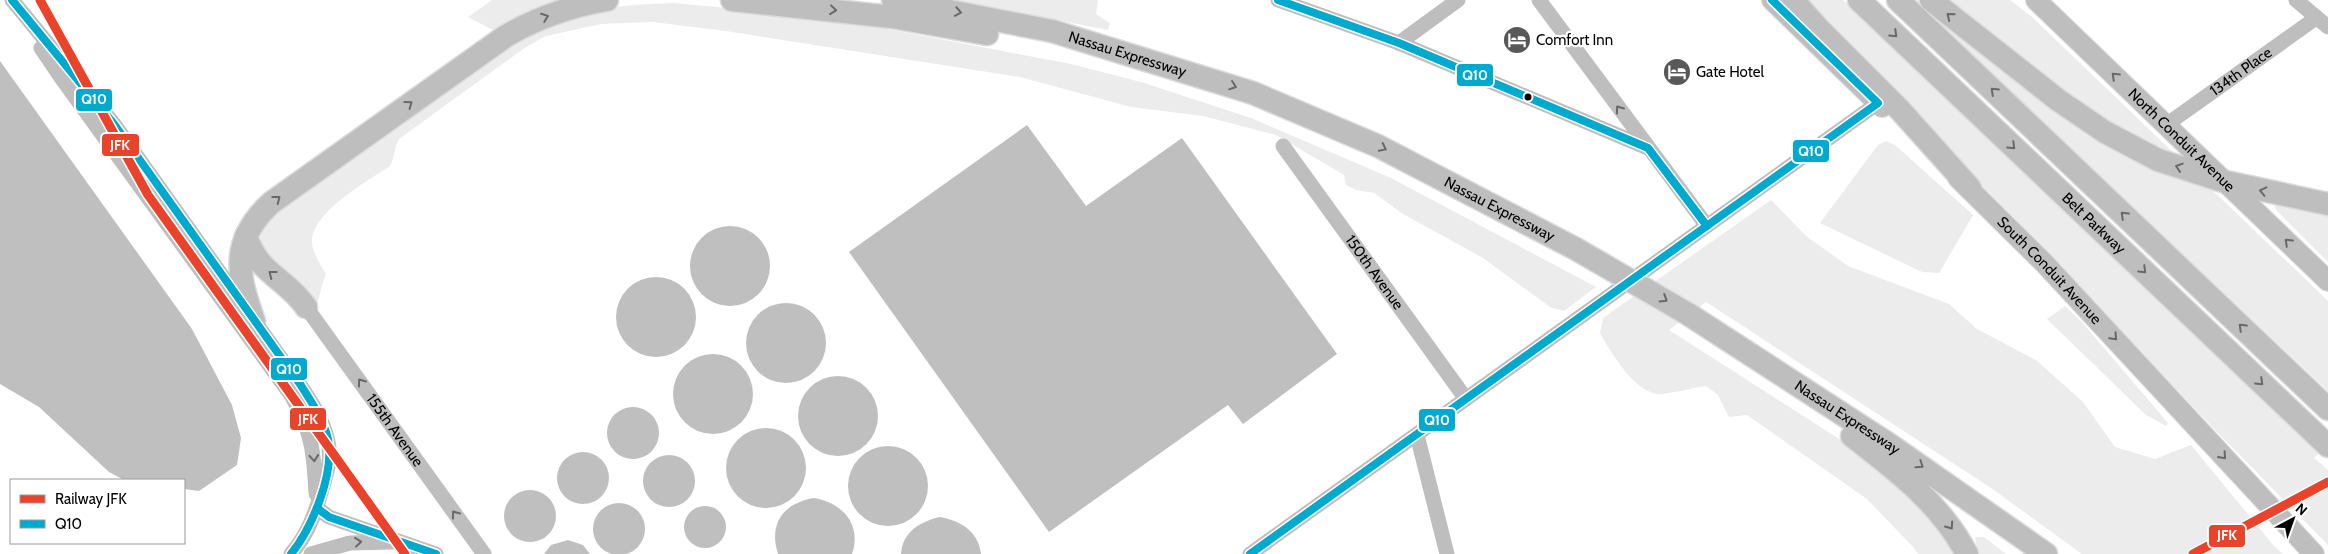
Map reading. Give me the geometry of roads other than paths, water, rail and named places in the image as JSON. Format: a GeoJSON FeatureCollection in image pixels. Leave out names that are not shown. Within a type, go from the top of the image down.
{"type":"FeatureCollection","features":[{"type":"Feature","properties":{"kind":"highway"},"geometry":{"type":"LineString","coordinates":[[254,321],[240,275],[240,258],[246,236],[257,217],[279,197],[506,36],[552,14],[607,0]]}},
{"type":"Feature","properties":{"kind":"highway"},"geometry":{"type":"LineString","coordinates":[[732,0],[910,20],[1186,71]]}},
{"type":"Feature","properties":{"kind":"highway","name":"Nassau Expressway"},"geometry":{"type":"LineString","coordinates":[[893,0],[1052,31],[1186,71],[1279,103],[1378,146],[1576,249],[1688,314],[1890,445],[2046,554]]}},
{"type":"Feature","properties":{"kind":"highway"},"geometry":{"type":"LineString","coordinates":[[1793,0],[1819,29],[1900,110],[1970,188]]}},
{"type":"Feature","properties":{"kind":"highway","name":"Belt Parkway"},"geometry":{"type":"LineString","coordinates":[[1859,0],[2328,446]]}},
{"type":"Feature","properties":{"kind":"highway","name":"Belt Parkway"},"geometry":{"type":"LineString","coordinates":[[1898,0],[2328,409]]}},
{"type":"Feature","properties":{"kind":"highway"},"geometry":{"type":"LineString","coordinates":[[1931,0],[2014,67],[2105,132],[2158,160],[2226,182],[2328,204]]}},
{"type":"Feature","properties":{"kind":"highway"},"geometry":{"type":"LineString","coordinates":[[246,236],[259,263],[291,289],[306,307]]}},
{"type":"Feature","properties":{"kind":"highway"},"geometry":{"type":"LineString","coordinates":[[1734,343],[1920,490],[1941,513],[1967,554]]}},
{"type":"Feature","properties":{"kind":"main road","name":"South Conduit Avenue"},"geometry":{"type":"LineString","coordinates":[[1772,0],[1878,103],[1970,188],[2111,334],[2314,554]]}},
{"type":"Feature","properties":{"kind":"main road","name":"North Conduit Avenue"},"geometry":{"type":"LineString","coordinates":[[2040,1],[2328,281]]}},
{"type":"Feature","properties":{"kind":"street"},"geometry":{"type":"LineString","coordinates":[[11,0],[109,118],[302,388],[322,424],[329,462],[316,508],[306,533],[291,554]]}},
{"type":"Feature","properties":{"kind":"street"},"geometry":{"type":"LineString","coordinates":[[11,0],[60,76],[291,395],[311,439],[316,508]]}},
{"type":"Feature","properties":{"kind":"street"},"geometry":{"type":"LineString","coordinates":[[1278,0],[1399,43],[1648,148]]}},
{"type":"Feature","properties":{"kind":"street"},"geometry":{"type":"LineString","coordinates":[[1399,43],[1458,0]]}},
{"type":"Feature","properties":{"kind":"street"},"geometry":{"type":"LineString","coordinates":[[1539,0],[1707,226]]}},
{"type":"Feature","properties":{"kind":"street"},"geometry":{"type":"LineString","coordinates":[[2296,0],[2322,23]]}},
{"type":"Feature","properties":{"kind":"street","name":"134th Place"},"geometry":{"type":"LineString","coordinates":[[2166,125],[2322,23]]}},
{"type":"Feature","properties":{"kind":"street"},"geometry":{"type":"LineString","coordinates":[[1250,554],[1878,103]]}},
{"type":"Feature","properties":{"kind":"street","name":"150th Avenue"},"geometry":{"type":"LineString","coordinates":[[1283,146],[1466,399]]}},
{"type":"Feature","properties":{"kind":"street","name":"155th Avenue"},"geometry":{"type":"LineString","coordinates":[[306,307],[484,554]]}},
{"type":"Feature","properties":{"kind":"street"},"geometry":{"type":"LineString","coordinates":[[1417,434],[1447,554]]}},
{"type":"Feature","properties":{"kind":"street"},"geometry":{"type":"LineString","coordinates":[[316,508],[329,517],[376,531],[436,554]]}},
{"type":"Feature","properties":{"kind":"street"},"geometry":{"type":"LineString","coordinates":[[311,554],[337,546],[364,541],[406,544]]}},
{"type":"Feature","properties":{"kind":"rail line","name":"JFK"},"geometry":{"type":"LineString","coordinates":[[40,0],[148,195],[405,554]]}},
{"type":"Feature","properties":{"kind":"rail line","name":"JFK"},"geometry":{"type":"LineString","coordinates":[[2193,554],[2328,482]]}},
{"type":"Feature","properties":{"kind":"place","name":"Comfort Inn"},"geometry":{"type":"Point","coordinates":[1517,40]}},
{"type":"Feature","properties":{"kind":"place","name":"Gate Hotel"},"geometry":{"type":"Point","coordinates":[1677,72]}}]}
